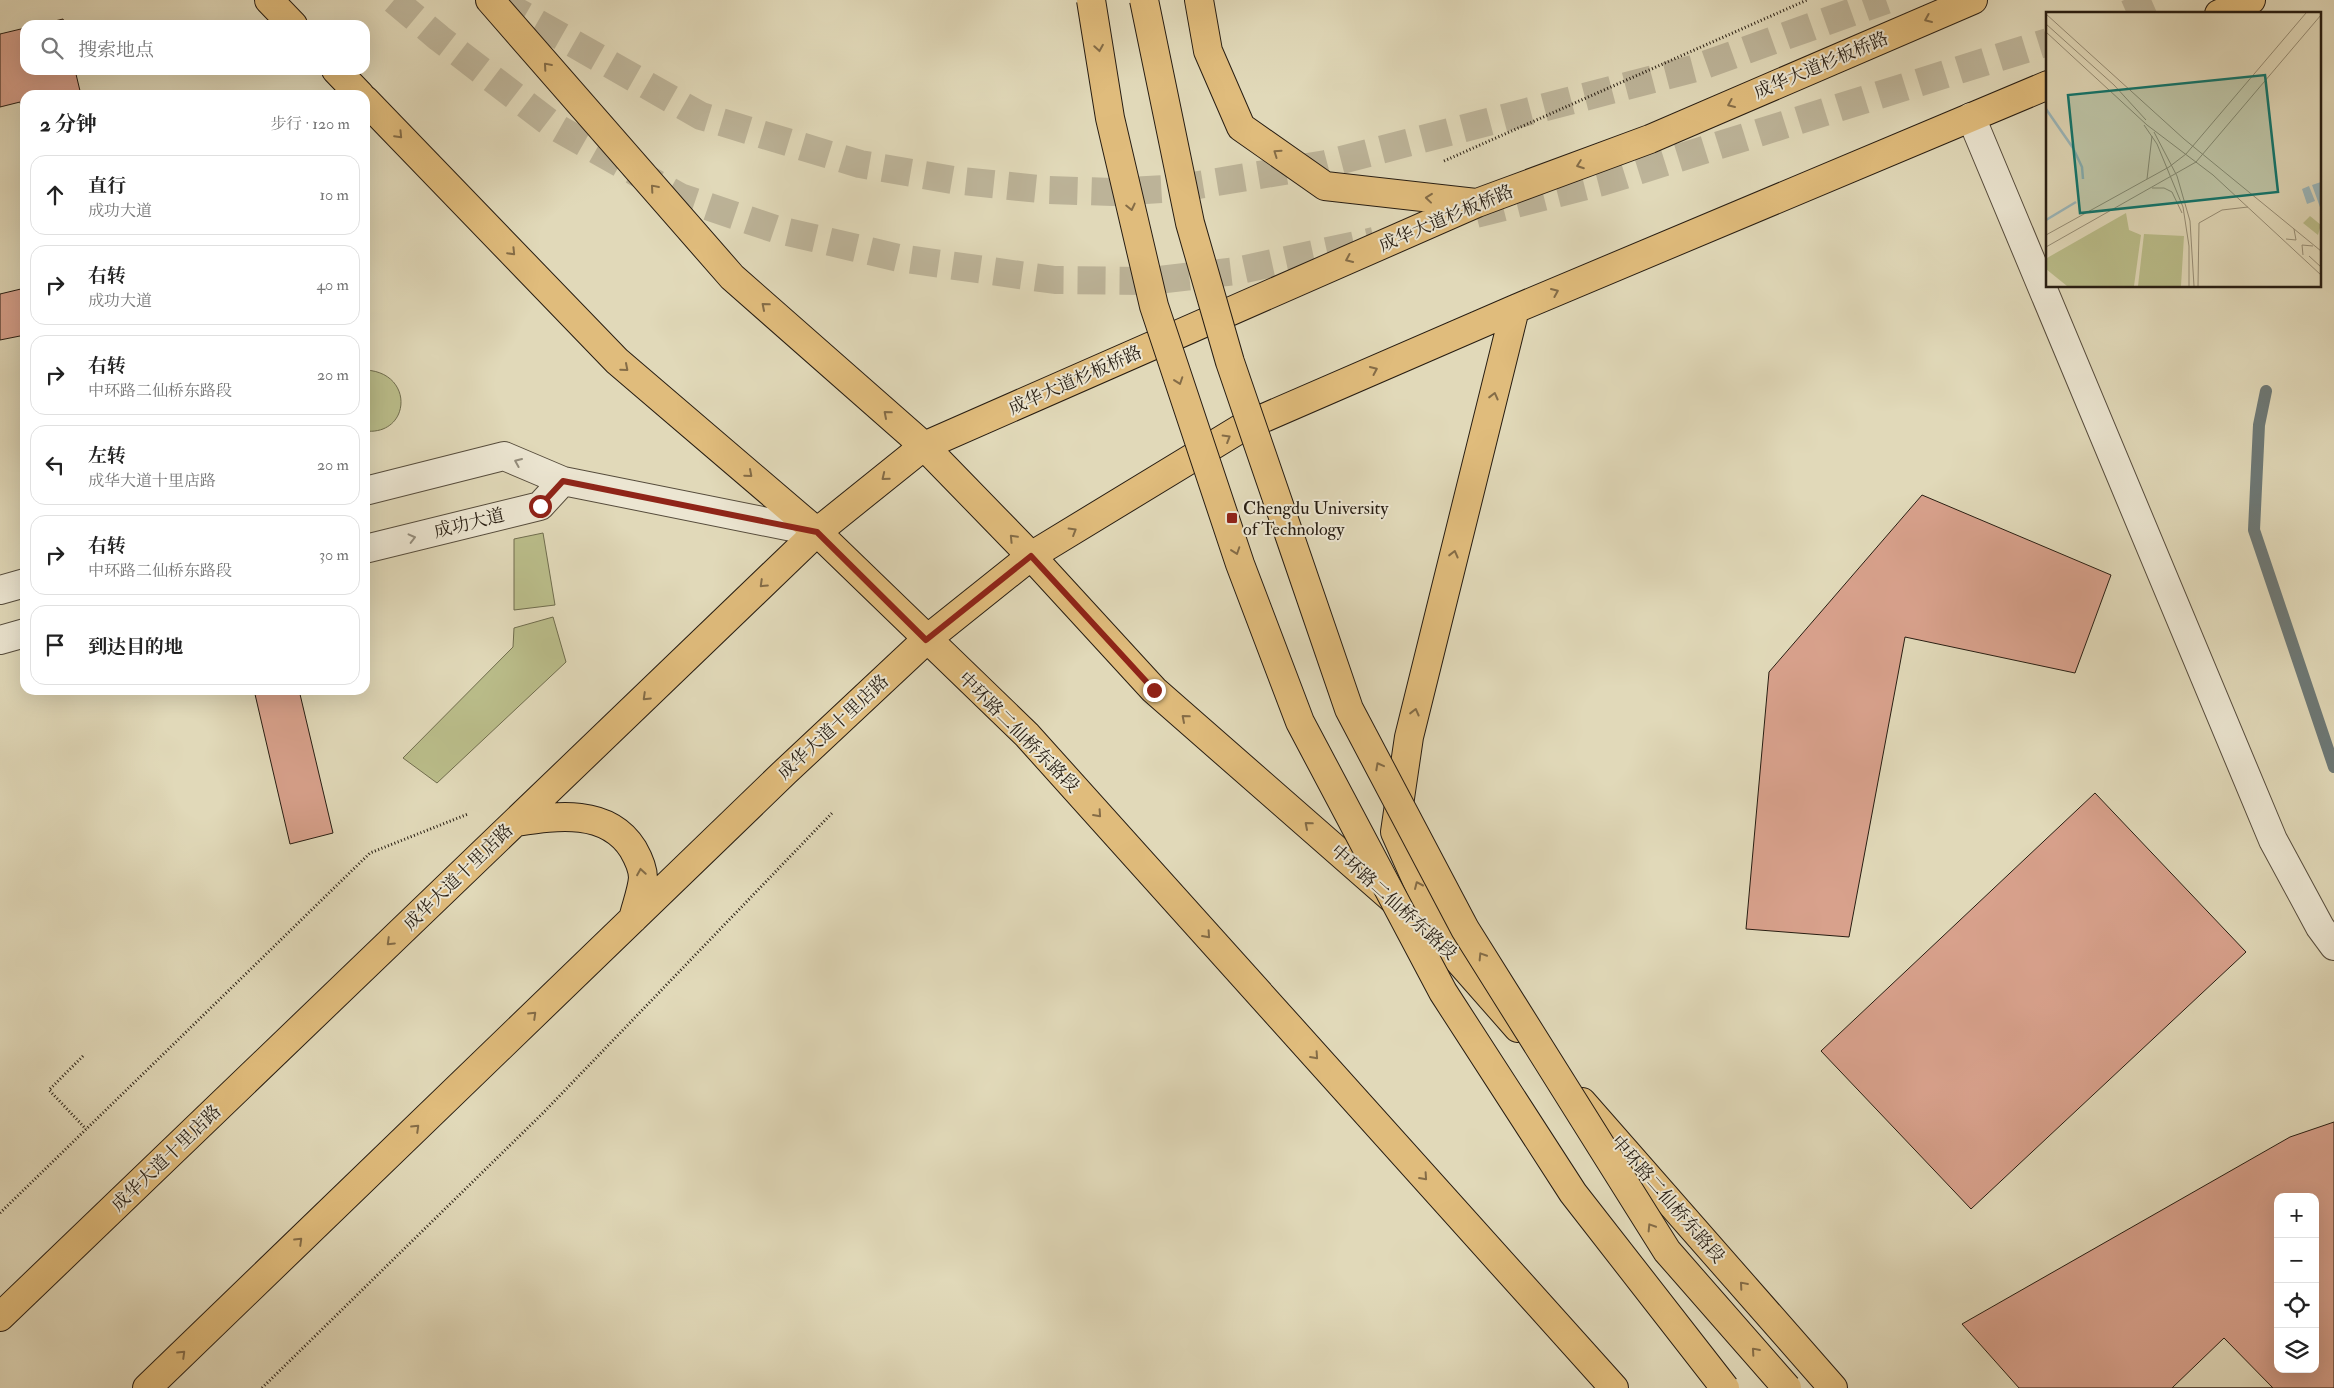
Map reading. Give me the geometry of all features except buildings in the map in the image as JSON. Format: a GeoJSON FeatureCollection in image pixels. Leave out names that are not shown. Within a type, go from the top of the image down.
{"type":"FeatureCollection","features":[{"type":"Feature","properties":{"kind":"main road"},"geometry":{"type":"LineString","coordinates":[[269,0],[288,20]]}},
{"type":"Feature","properties":{"kind":"main road","name":"中环路二仙桥东路段"},"geometry":{"type":"LineString","coordinates":[[490,0],[732,277],[924,446],[1031,556],[1154,690],[1445,946],[1833,1388]]}},
{"type":"Feature","properties":{"kind":"main road"},"geometry":{"type":"LineString","coordinates":[[1091,0],[1110,118],[1154,306],[1240,564],[1300,722],[1443,992],[1573,1192],[1725,1388]]}},
{"type":"Feature","properties":{"kind":"main road"},"geometry":{"type":"LineString","coordinates":[[1144,0],[1190,223],[1230,362],[1349,709],[1465,929],[1667,1252],[1788,1388]]}},
{"type":"Feature","properties":{"kind":"main road"},"geometry":{"type":"LineString","coordinates":[[1199,0],[1208,51],[1241,127],[1325,186],[1477,203]]}},
{"type":"Feature","properties":{"kind":"main road","name":"成华大道杉板桥路"},"geometry":{"type":"LineString","coordinates":[[924,446],[1477,203],[1650,139],[1973,0]]}},
{"type":"Feature","properties":{"kind":"main road"},"geometry":{"type":"LineString","coordinates":[[2224,12],[2252,0]]}},
{"type":"Feature","properties":{"kind":"main road"},"geometry":{"type":"LineString","coordinates":[[341,75],[355,90]]}},
{"type":"Feature","properties":{"kind":"main road"},"geometry":{"type":"LineString","coordinates":[[1031,556],[1244,427],[1515,309],[2046,86]]}},
{"type":"Feature","properties":{"kind":"main road","name":"中环路二仙桥东路段"},"geometry":{"type":"LineString","coordinates":[[370,105],[616,361],[817,532],[1033,742],[1614,1388]]}},
{"type":"Feature","properties":{"kind":"main road"},"geometry":{"type":"LineString","coordinates":[[1445,946],[1395,832],[1409,737],[1515,309]]}},
{"type":"Feature","properties":{"kind":"main road","name":"成华大道十里店路"},"geometry":{"type":"LineString","coordinates":[[0,1317],[817,532],[924,446]]}},
{"type":"Feature","properties":{"kind":"main road","name":"成华大道十里店路"},"geometry":{"type":"LineString","coordinates":[[147,1388],[785,772],[926,640],[1031,556]]}},
{"type":"Feature","properties":{"kind":"main road"},"geometry":{"type":"LineString","coordinates":[[516,822],[577,817],[600,821],[627,839],[637,856],[643,877],[633,919]]}},
{"type":"Feature","properties":{"kind":"street"},"geometry":{"type":"LineString","coordinates":[[1971,117],[2273,840],[2320,927],[2334,946]]}},
{"type":"Feature","properties":{"kind":"street"},"geometry":{"type":"LineString","coordinates":[[370,490],[504,456],[563,481],[817,532]]}},
{"type":"Feature","properties":{"kind":"street","name":"成功大道"},"geometry":{"type":"LineString","coordinates":[[370,548],[540,506],[563,481]]}},
{"type":"Feature","properties":{"kind":"street"},"geometry":{"type":"LineString","coordinates":[[0,590],[20,584]]}},
{"type":"Feature","properties":{"kind":"street"},"geometry":{"type":"LineString","coordinates":[[0,640],[20,634]]}},
{"type":"Feature","properties":{"kind":"path"},"geometry":{"type":"LineString","coordinates":[[1438,164],[1807,0]]}},
{"type":"Feature","properties":{"kind":"path"},"geometry":{"type":"LineString","coordinates":[[0,1213],[370,853],[472,812]]}},
{"type":"Feature","properties":{"kind":"path"},"geometry":{"type":"LineString","coordinates":[[262,1388],[544,1112],[832,813]]}},
{"type":"Feature","properties":{"kind":"path"},"geometry":{"type":"LineString","coordinates":[[83,1056],[49,1090],[86,1129]]}},
{"type":"Feature","properties":{"kind":"green space"},"geometry":{"type":"Polygon","coordinates":[[[370,371],[381,373],[393,381],[399,391],[401,403],[398,414],[391,424],[380,430],[370,431],[370,371]]]}},
{"type":"Feature","properties":{"kind":"green space"},"geometry":{"type":"Polygon","coordinates":[[[543,533],[555,605],[514,610],[514,539],[543,533]]]}},
{"type":"Feature","properties":{"kind":"green space"},"geometry":{"type":"Polygon","coordinates":[[[553,617],[566,662],[437,783],[403,758],[513,647],[514,628],[553,617]]]}},
{"type":"Feature","properties":{"kind":"waterway"},"geometry":{"type":"LineString","coordinates":[[2266,391],[2259,425],[2254,530],[2334,767]]}},
{"type":"Feature","properties":{"kind":"tunnel"},"geometry":{"type":"LineString","coordinates":[[394,0],[439,38],[554,126],[680,197],[775,229],[899,258],[1055,280],[1150,281],[1236,271],[1374,241]]}},
{"type":"Feature","properties":{"kind":"tunnel"},"geometry":{"type":"LineString","coordinates":[[502,0],[516,11],[701,116],[860,164],[953,180],[1048,190],[1113,192],[1180,188],[1326,164],[1696,68],[1886,0]]}},
{"type":"Feature","properties":{"kind":"tunnel"},"geometry":{"type":"LineString","coordinates":[[2132,12],[2159,0]]}},
{"type":"Feature","properties":{"kind":"tunnel"},"geometry":{"type":"LineString","coordinates":[[1476,214],[1602,182],[2046,43]]}},
{"type":"Feature","properties":{"kind":"place","name":"Chengdu University of Technology"},"geometry":{"type":"Point","coordinates":[1232,518]}},
{"type":"Feature","properties":{"kind":"route"},"geometry":{"type":"LineString","coordinates":[[540,506],[563,481],[817,532],[926,640],[1031,556],[1154,690]]}}]}
